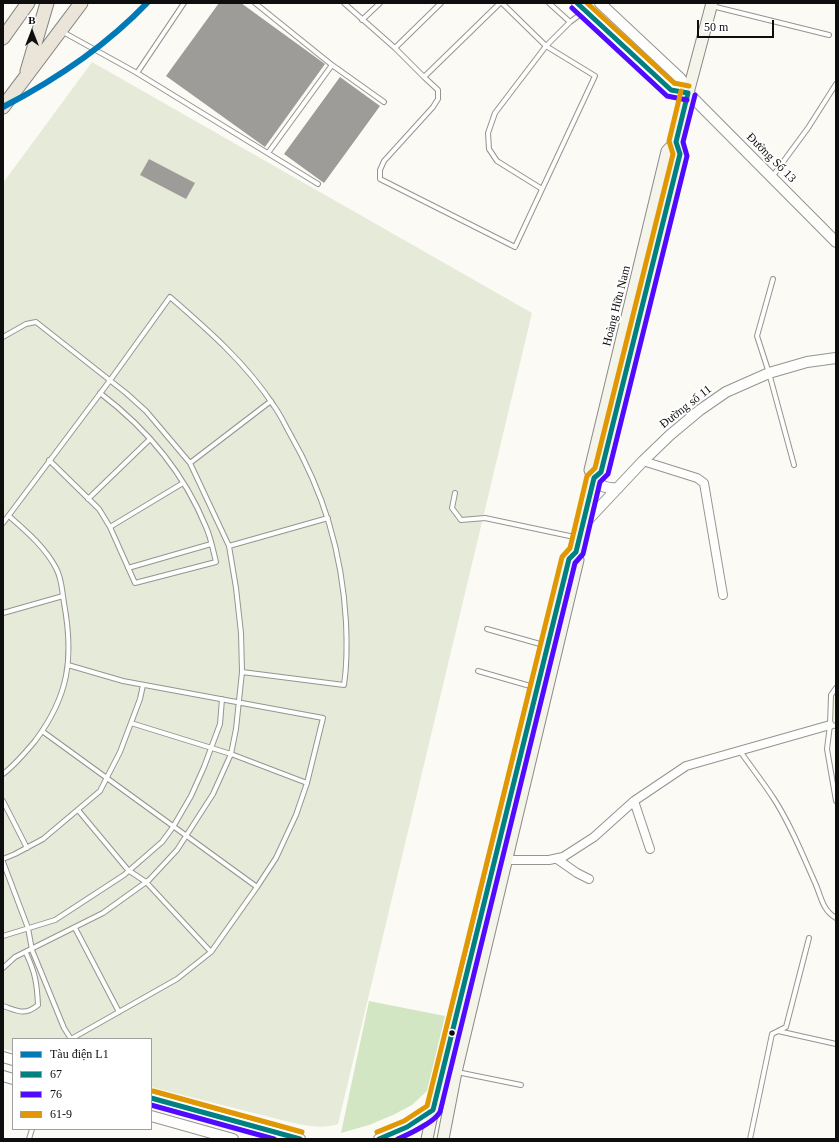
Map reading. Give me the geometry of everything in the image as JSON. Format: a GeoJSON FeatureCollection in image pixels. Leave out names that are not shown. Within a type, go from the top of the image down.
{"type":"FeatureCollection","features":[{"type":"Feature","properties":{"kind":"highway"},"geometry":{"type":"LineString","coordinates":[[3,38],[28,3]]}},
{"type":"Feature","properties":{"kind":"highway"},"geometry":{"type":"LineString","coordinates":[[24,80],[47,3]]}},
{"type":"Feature","properties":{"kind":"highway"},"geometry":{"type":"LineString","coordinates":[[3,107],[81,3]]}},
{"type":"Feature","properties":{"kind":"main road","name":"Hoàng Hữu Nam"},"geometry":{"type":"LineString","coordinates":[[443,1139],[456,1072],[578,560],[576,552],[594,478],[590,470],[667,151],[676,142],[712,4]]}},
{"type":"Feature","properties":{"kind":"main road","name":"Hoàng Hữu Nam"},"geometry":{"type":"LineString","coordinates":[[428,1139],[433,1110],[569,559],[576,552]]}},
{"type":"Feature","properties":{"kind":"main road"},"geometry":{"type":"LineString","coordinates":[[496,858],[507,860]]}},
{"type":"Feature","properties":{"kind":"street"},"geometry":{"type":"LineString","coordinates":[[577,3],[671,90],[688,93]]}},
{"type":"Feature","properties":{"kind":"street","name":"Đường Số 13"},"geometry":{"type":"LineString","coordinates":[[600,3],[681,79],[688,93],[836,242]]}},
{"type":"Feature","properties":{"kind":"street","name":"Đường số 11"},"geometry":{"type":"LineString","coordinates":[[582,526],[643,461],[682,425],[726,392],[769,373],[807,362],[836,358]]}},
{"type":"Feature","properties":{"kind":"street"},"geometry":{"type":"LineString","coordinates":[[643,461],[697,478],[704,484],[723,595]]}},
{"type":"Feature","properties":{"kind":"street"},"geometry":{"type":"LineString","coordinates":[[594,478],[598,484],[604,487],[618,488]]}},
{"type":"Feature","properties":{"kind":"street"},"geometry":{"type":"LineString","coordinates":[[507,860],[549,860],[563,857],[594,837],[634,801],[686,766],[833,725]]}},
{"type":"Feature","properties":{"kind":"street"},"geometry":{"type":"LineString","coordinates":[[634,801],[650,849]]}},
{"type":"Feature","properties":{"kind":"street"},"geometry":{"type":"LineString","coordinates":[[557,859],[577,873],[589,879]]}},
{"type":"Feature","properties":{"kind":"street"},"geometry":{"type":"LineString","coordinates":[[152,1098],[275,1136],[300,1139]]}},
{"type":"Feature","properties":{"kind":"street"},"geometry":{"type":"LineString","coordinates":[[379,1139],[396,1133],[417,1122],[433,1110]]}},
{"type":"Feature","properties":{"kind":"street"},"geometry":{"type":"LineString","coordinates":[[152,1116],[233,1139]]}},
{"type":"Feature","properties":{"kind":"lane"},"geometry":{"type":"LineString","coordinates":[[137,74],[184,3]]}},
{"type":"Feature","properties":{"kind":"lane"},"geometry":{"type":"LineString","coordinates":[[255,3],[332,65],[384,102]]}},
{"type":"Feature","properties":{"kind":"lane"},"geometry":{"type":"LineString","coordinates":[[344,3],[395,48],[424,77],[438,90],[438,99],[433,107],[384,161],[380,170],[380,179],[515,247],[595,76],[546,46],[501,3],[424,77]]}},
{"type":"Feature","properties":{"kind":"lane"},"geometry":{"type":"LineString","coordinates":[[362,20],[380,3]]}},
{"type":"Feature","properties":{"kind":"lane"},"geometry":{"type":"LineString","coordinates":[[395,48],[441,3]]}},
{"type":"Feature","properties":{"kind":"lane"},"geometry":{"type":"LineString","coordinates":[[549,3],[570,22]]}},
{"type":"Feature","properties":{"kind":"lane"},"geometry":{"type":"LineString","coordinates":[[712,4],[830,35]]}},
{"type":"Feature","properties":{"kind":"lane"},"geometry":{"type":"LineString","coordinates":[[542,190],[497,161],[488,149],[488,133],[495,113],[546,46],[570,22],[585,10]]}},
{"type":"Feature","properties":{"kind":"lane"},"geometry":{"type":"LineString","coordinates":[[60,31],[137,74],[318,184]]}},
{"type":"Feature","properties":{"kind":"lane"},"geometry":{"type":"LineString","coordinates":[[268,153],[332,65]]}},
{"type":"Feature","properties":{"kind":"lane"},"geometry":{"type":"LineString","coordinates":[[772,177],[835,89],[836,84]]}},
{"type":"Feature","properties":{"kind":"lane"},"geometry":{"type":"LineString","coordinates":[[773,279],[757,336],[769,373],[794,465]]}},
{"type":"Feature","properties":{"kind":"lane"},"geometry":{"type":"LineString","coordinates":[[3,523],[170,297],[238,359],[271,401],[301,453],[319,492],[328,518],[338,556],[345,600],[346,636],[344,685],[242,672]]}},
{"type":"Feature","properties":{"kind":"lane"},"geometry":{"type":"LineString","coordinates":[[3,337],[26,324],[36,322],[110,379],[146,411],[190,463],[229,546],[237,595],[241,633],[242,672],[240,702],[231,754],[213,794],[176,850],[146,882],[103,913],[32,950],[15,957],[3,968]]}},
{"type":"Feature","properties":{"kind":"lane"},"geometry":{"type":"LineString","coordinates":[[49,460],[99,509],[110,527],[135,583],[216,562],[206,527],[178,473],[150,439],[130,418],[100,393]]}},
{"type":"Feature","properties":{"kind":"lane"},"geometry":{"type":"LineString","coordinates":[[190,463],[271,401]]}},
{"type":"Feature","properties":{"kind":"lane"},"geometry":{"type":"LineString","coordinates":[[88,499],[150,439]]}},
{"type":"Feature","properties":{"kind":"lane"},"geometry":{"type":"LineString","coordinates":[[110,527],[183,483]]}},
{"type":"Feature","properties":{"kind":"lane"},"geometry":{"type":"LineString","coordinates":[[455,493],[452,508],[461,520],[485,518],[579,538]]}},
{"type":"Feature","properties":{"kind":"lane"},"geometry":{"type":"LineString","coordinates":[[3,774],[24,755],[53,715],[62,695],[68,665],[69,628],[62,582],[56,567],[37,542],[9,516]]}},
{"type":"Feature","properties":{"kind":"lane"},"geometry":{"type":"LineString","coordinates":[[229,546],[328,518]]}},
{"type":"Feature","properties":{"kind":"lane"},"geometry":{"type":"LineString","coordinates":[[128,568],[211,544]]}},
{"type":"Feature","properties":{"kind":"lane"},"geometry":{"type":"LineString","coordinates":[[3,613],[63,596]]}},
{"type":"Feature","properties":{"kind":"lane"},"geometry":{"type":"LineString","coordinates":[[487,630],[548,646]]}},
{"type":"Feature","properties":{"kind":"lane"},"geometry":{"type":"LineString","coordinates":[[68,665],[123,681],[322,718],[307,783],[296,815],[276,858],[211,952],[176,979],[73,1038]]}},
{"type":"Feature","properties":{"kind":"lane"},"geometry":{"type":"LineString","coordinates":[[478,670],[537,688]]}},
{"type":"Feature","properties":{"kind":"lane"},"geometry":{"type":"LineString","coordinates":[[70,1038],[64,1028],[32,950],[28,928],[3,861],[43,839],[100,791],[120,752],[140,699],[143,685]]}},
{"type":"Feature","properties":{"kind":"lane"},"geometry":{"type":"LineString","coordinates":[[836,688],[831,695],[833,725],[827,749],[836,801]]}},
{"type":"Feature","properties":{"kind":"lane"},"geometry":{"type":"LineString","coordinates":[[3,936],[55,920],[124,875],[162,842],[173,827],[191,796],[212,748],[220,724],[223,706],[222,699]]}},
{"type":"Feature","properties":{"kind":"lane"},"geometry":{"type":"LineString","coordinates":[[131,723],[231,754],[307,783]]}},
{"type":"Feature","properties":{"kind":"lane"},"geometry":{"type":"LineString","coordinates":[[42,731],[257,887]]}},
{"type":"Feature","properties":{"kind":"lane"},"geometry":{"type":"LineString","coordinates":[[740,751],[774,799],[796,839],[818,889],[822,903],[836,918]]}},
{"type":"Feature","properties":{"kind":"lane"},"geometry":{"type":"LineString","coordinates":[[3,800],[27,848]]}},
{"type":"Feature","properties":{"kind":"lane"},"geometry":{"type":"LineString","coordinates":[[78,810],[128,870],[146,882],[211,952]]}},
{"type":"Feature","properties":{"kind":"lane"},"geometry":{"type":"LineString","coordinates":[[75,928],[119,1012]]}},
{"type":"Feature","properties":{"kind":"lane"},"geometry":{"type":"LineString","coordinates":[[750,1139],[772,1034],[786,1027],[809,938]]}},
{"type":"Feature","properties":{"kind":"lane"},"geometry":{"type":"LineString","coordinates":[[3,1006],[24,1013],[32,1010],[38,1005],[37,984],[34,971],[26,953]]}},
{"type":"Feature","properties":{"kind":"lane"},"geometry":{"type":"LineString","coordinates":[[778,1031],[836,1044]]}},
{"type":"Feature","properties":{"kind":"lane"},"geometry":{"type":"LineString","coordinates":[[456,1072],[521,1085]]}},
{"type":"Feature","properties":{"kind":"green space"},"geometry":{"type":"Polygon","coordinates":[[[92,62],[532,313],[338,1124],[332,1126],[316,1126],[293,1123],[152,1087],[152,1038],[12,1038],[12,1051],[3,1049],[3,183],[92,62]]]}},
{"type":"Feature","properties":{"kind":"green space"},"geometry":{"type":"Polygon","coordinates":[[[836,688],[836,726],[830,725],[831,695],[836,688]]]}},
{"type":"Feature","properties":{"kind":"green space"},"geometry":{"type":"Polygon","coordinates":[[[369,1001],[445,1016],[427,1091],[412,1105],[393,1115],[369,1125],[341,1133],[369,1001]]]}},
{"type":"Feature","properties":{"kind":"building"},"geometry":{"type":"Polygon","coordinates":[[[219,3],[241,3],[325,64],[265,147],[166,76],[219,3]]]}},
{"type":"Feature","properties":{"kind":"building"},"geometry":{"type":"Polygon","coordinates":[[[340,77],[380,106],[324,183],[284,154],[340,77]]]}},
{"type":"Feature","properties":{"kind":"building"},"geometry":{"type":"Polygon","coordinates":[[[149,159],[195,183],[186,199],[140,175],[149,159]]]}},
{"type":"Feature","properties":{"kind":"metro line","name":"L1"},"geometry":{"type":"LineString","coordinates":[[3,107],[80,61],[114,34],[147,3]]}},
{"type":"Feature","properties":{"kind":"transit line","name":"67"},"geometry":{"type":"LineString","coordinates":[[577,3],[671,90],[688,93]]}},
{"type":"Feature","properties":{"kind":"transit line","name":"61-9"},"geometry":{"type":"LineString","coordinates":[[587,3],[674,83],[689,86]]}},
{"type":"Feature","properties":{"kind":"transit line","name":"76"},"geometry":{"type":"LineString","coordinates":[[572,8],[667,96],[687,100]]}},
{"type":"Feature","properties":{"kind":"transit line","name":"61-9"},"geometry":{"type":"LineString","coordinates":[[377,1132],[404,1121],[427,1106],[562,557],[570,548],[587,476],[595,468],[673,154],[669,141],[681,91]]}},
{"type":"Feature","properties":{"kind":"transit line","name":"67"},"geometry":{"type":"LineString","coordinates":[[379,1139],[407,1127],[433,1110],[569,559],[576,552],[594,478],[601,472],[680,154],[676,142],[688,93]]}},
{"type":"Feature","properties":{"kind":"transit line","name":"76"},"geometry":{"type":"LineString","coordinates":[[398,1139],[427,1124],[440,1112],[575,563],[583,554],[600,482],[608,474],[687,156],[683,142],[695,95]]}},
{"type":"Feature","properties":{"kind":"transit line","name":"61-9"},"geometry":{"type":"LineString","coordinates":[[153,1091],[302,1132]]}},
{"type":"Feature","properties":{"kind":"transit line","name":"67"},"geometry":{"type":"LineString","coordinates":[[152,1098],[300,1139]]}},
{"type":"Feature","properties":{"kind":"transit line","name":"76"},"geometry":{"type":"LineString","coordinates":[[152,1105],[274,1139]]}}]}
